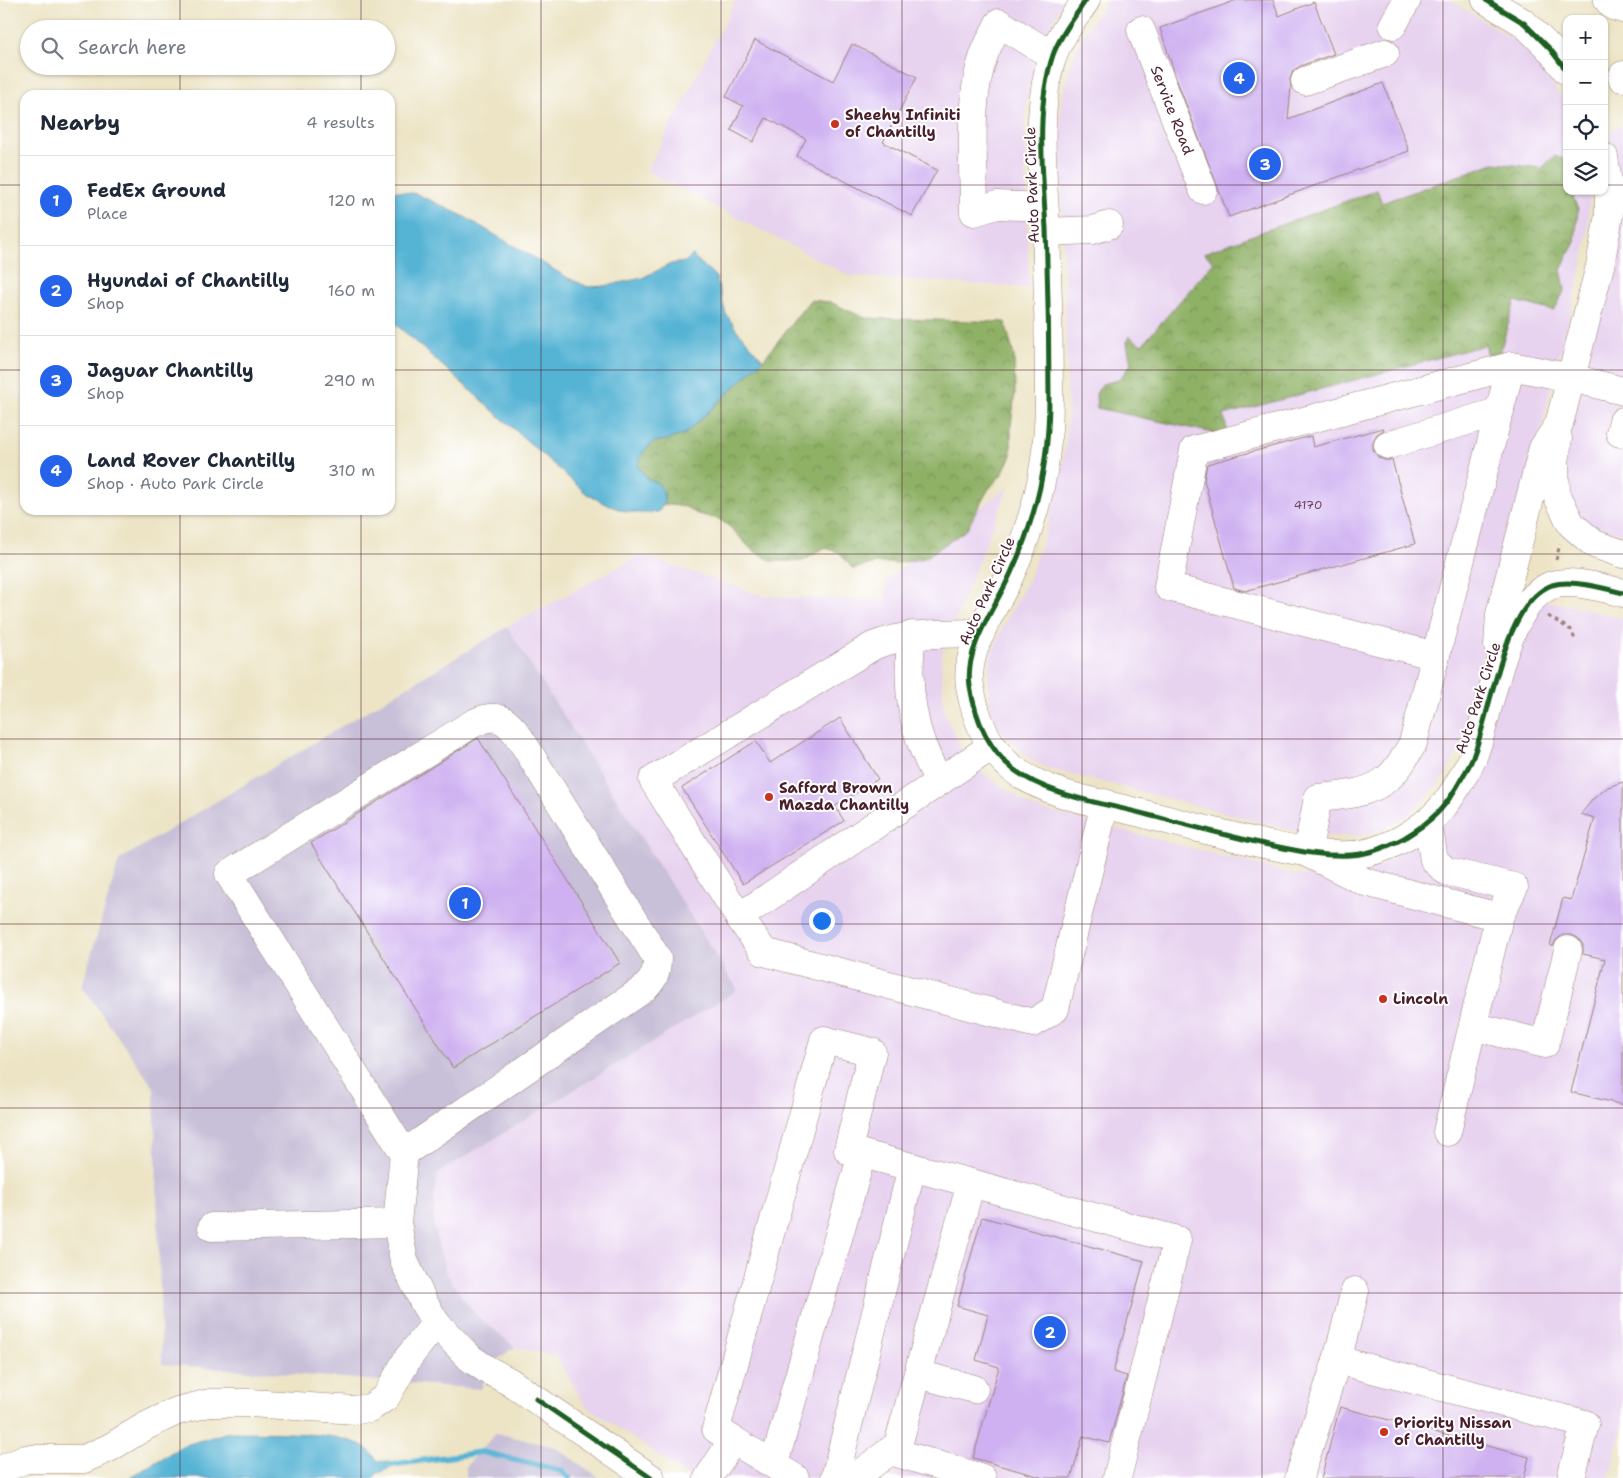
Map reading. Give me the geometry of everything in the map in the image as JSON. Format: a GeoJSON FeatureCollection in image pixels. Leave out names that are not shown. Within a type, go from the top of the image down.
{"type":"FeatureCollection","features":[{"type":"Feature","properties":{"kind":"street","name":"Auto Park Circle"},"geometry":{"type":"LineString","coordinates":[[1086,0],[1061,38],[1053,56],[1045,90],[1042,120],[1049,421],[1043,476],[1030,524],[1012,573],[981,633],[972,656],[969,679],[980,726],[992,746],[1011,767],[1033,781],[1068,795],[1245,840],[1307,853],[1352,855],[1376,850],[1400,840],[1428,822],[1444,808],[1455,792],[1474,755],[1497,675],[1518,617],[1535,596],[1551,585],[1566,583],[1623,593]]}},
{"type":"Feature","properties":{"kind":"street"},"geometry":{"type":"LineString","coordinates":[[1393,25],[1408,0]]}},
{"type":"Feature","properties":{"kind":"street"},"geometry":{"type":"LineString","coordinates":[[1486,0],[1524,23],[1550,49],[1563,66]]}},
{"type":"Feature","properties":{"kind":"street"},"geometry":{"type":"LineString","coordinates":[[1608,0],[1613,6],[1623,9]]}},
{"type":"Feature","properties":{"kind":"street"},"geometry":{"type":"LineString","coordinates":[[1053,56],[998,23],[984,55],[977,85],[973,116],[974,212],[997,205],[1092,230],[1109,224]]}},
{"type":"Feature","properties":{"kind":"street","name":"Service Road"},"geometry":{"type":"LineString","coordinates":[[1141,30],[1203,190]]}},
{"type":"Feature","properties":{"kind":"street"},"geometry":{"type":"LineString","coordinates":[[1305,81],[1385,53]]}},
{"type":"Feature","properties":{"kind":"street","name":"Auto Park Circle"},"geometry":{"type":"LineString","coordinates":[[1497,675],[1500,614],[1542,448],[1559,424],[1606,239],[1611,161]]}},
{"type":"Feature","properties":{"kind":"street"},"geometry":{"type":"LineString","coordinates":[[1498,917],[1364,882],[1307,853],[1318,798],[1347,795],[1375,786],[1388,778],[1413,743],[1511,366]]}},
{"type":"Feature","properties":{"kind":"street"},"geometry":{"type":"LineString","coordinates":[[1436,656],[1168,587],[1194,450],[1511,366],[1572,378],[1623,391]]}},
{"type":"Feature","properties":{"kind":"street"},"geometry":{"type":"LineString","coordinates":[[1388,445],[1500,410]]}},
{"type":"Feature","properties":{"kind":"street"},"geometry":{"type":"LineString","coordinates":[[1623,421],[1620,433],[1623,434]]}},
{"type":"Feature","properties":{"kind":"street"},"geometry":{"type":"LineString","coordinates":[[1559,424],[1555,463],[1556,493],[1559,502],[1571,524],[1594,544],[1623,554]]}},
{"type":"Feature","properties":{"kind":"street"},"geometry":{"type":"LineString","coordinates":[[981,633],[912,635],[884,642],[862,652],[653,780],[739,917],[764,952],[1033,1023],[1055,1009],[1105,803]]}},
{"type":"Feature","properties":{"kind":"street"},"geometry":{"type":"LineString","coordinates":[[912,635],[910,678],[917,729],[923,751],[940,781]]}},
{"type":"Feature","properties":{"kind":"street"},"geometry":{"type":"LineString","coordinates":[[404,1153],[646,988],[654,979],[657,968],[657,958],[521,740],[512,726],[498,718],[484,718],[472,724],[229,874],[404,1153],[397,1223],[404,1261],[436,1323],[470,1358],[536,1399],[651,1478]]}},
{"type":"Feature","properties":{"kind":"street"},"geometry":{"type":"LineString","coordinates":[[739,917],[992,746]]}},
{"type":"Feature","properties":{"kind":"street"},"geometry":{"type":"LineString","coordinates":[[1428,822],[1434,860],[1446,871],[1514,887],[1498,917],[1447,1132]]}},
{"type":"Feature","properties":{"kind":"street"},"geometry":{"type":"LineString","coordinates":[[1473,1026],[1545,1044],[1568,950]]}},
{"type":"Feature","properties":{"kind":"street"},"geometry":{"type":"LineString","coordinates":[[862,1154],[785,1471],[716,1429],[824,1040],[872,1052],[848,1150],[1177,1240],[1117,1478]]}},
{"type":"Feature","properties":{"kind":"street"},"geometry":{"type":"LineString","coordinates":[[835,1478],[912,1167]]}},
{"type":"Feature","properties":{"kind":"street"},"geometry":{"type":"LineString","coordinates":[[854,1478],[898,1445],[971,1183]]}},
{"type":"Feature","properties":{"kind":"street"},"geometry":{"type":"LineString","coordinates":[[212,1227],[397,1223]]}},
{"type":"Feature","properties":{"kind":"street"},"geometry":{"type":"LineString","coordinates":[[1300,1478],[1337,1360],[1355,1291]]}},
{"type":"Feature","properties":{"kind":"street"},"geometry":{"type":"LineString","coordinates":[[0,1470],[26,1459],[84,1459],[109,1448],[146,1426],[177,1411],[209,1403],[250,1403],[354,1410],[370,1408],[386,1397],[408,1358],[436,1323]]}},
{"type":"Feature","properties":{"kind":"street"},"geometry":{"type":"LineString","coordinates":[[1337,1360],[1585,1424],[1571,1478]]}},
{"type":"Feature","properties":{"kind":"street"},"geometry":{"type":"LineString","coordinates":[[918,1374],[974,1389]]}},
{"type":"Feature","properties":{"kind":"street"},"geometry":{"type":"LineString","coordinates":[[708,1478],[733,1440]]}},
{"type":"Feature","properties":{"kind":"street"},"geometry":{"type":"LineString","coordinates":[[890,1451],[982,1478]]}},
{"type":"Feature","properties":{"kind":"shaded area"},"geometry":{"type":"Polygon","coordinates":[[[736,0],[1064,0],[1044,38],[1028,88],[1025,131],[1029,288],[850,276],[647,171],[736,0]]]}},
{"type":"Feature","properties":{"kind":"shaded area"},"geometry":{"type":"Polygon","coordinates":[[[1108,0],[1450,0],[1517,42],[1541,67],[1563,100],[1563,195],[1590,195],[1587,239],[1580,275],[1459,751],[1442,780],[1411,813],[1395,823],[1370,833],[1356,836],[1317,836],[1047,768],[1030,759],[1000,730],[991,709],[988,677],[990,656],[1008,617],[1027,583],[1047,529],[1061,476],[1065,451],[1068,407],[1060,130],[1061,101],[1074,55],[1086,30],[1108,0]]]}},
{"type":"Feature","properties":{"kind":"shaded area"},"geometry":{"type":"Polygon","coordinates":[[[1623,126],[1623,534],[1574,521],[1557,484],[1618,239],[1611,129],[1623,126]]]}},
{"type":"Feature","properties":{"kind":"shaded area"},"geometry":{"type":"Polygon","coordinates":[[[1009,486],[941,656],[944,711],[967,761],[1031,807],[1300,876],[1381,865],[1447,819],[1520,622],[1544,600],[1623,618],[1623,1423],[1609,1478],[691,1478],[585,1405],[556,1356],[515,1347],[477,1316],[447,1274],[434,1224],[434,1198],[438,1173],[736,991],[507,627],[641,555],[764,596],[885,601],[886,580],[1009,486]]]}},
{"type":"Feature","properties":{"kind":"shaded area"},"geometry":{"type":"Polygon","coordinates":[[[507,627],[736,987],[736,991],[438,1173],[434,1198],[434,1224],[447,1274],[477,1316],[515,1347],[492,1363],[481,1389],[162,1364],[154,1088],[82,986],[119,860],[507,627]]]}},
{"type":"Feature","properties":{"kind":"shaded area"},"geometry":{"type":"Polygon","coordinates":[[[496,1433],[555,1447],[600,1478],[466,1478],[466,1466],[496,1433]]]}},
{"type":"Feature","properties":{"kind":"green space"},"geometry":{"type":"Polygon","coordinates":[[[1554,156],[1563,159],[1563,195],[1572,195],[1578,210],[1575,242],[1561,269],[1565,289],[1554,311],[1515,301],[1499,355],[1489,360],[1485,345],[1224,415],[1227,431],[1223,435],[1097,408],[1096,394],[1102,384],[1119,380],[1131,364],[1127,343],[1129,336],[1142,345],[1214,262],[1204,253],[1377,190],[1382,203],[1494,163],[1542,168],[1554,156]]]}},
{"type":"Feature","properties":{"kind":"green space"},"geometry":{"type":"Polygon","coordinates":[[[810,300],[830,302],[865,318],[1005,322],[1014,356],[1015,393],[1011,426],[1011,455],[1002,474],[988,490],[966,530],[925,558],[898,563],[876,563],[853,569],[839,552],[824,548],[803,561],[771,561],[751,549],[730,527],[719,519],[697,514],[686,507],[664,504],[664,493],[648,479],[638,466],[643,452],[654,442],[685,434],[763,360],[810,300]]]}},
{"type":"Feature","properties":{"kind":"water"},"geometry":{"type":"Polygon","coordinates":[[[395,191],[417,194],[463,216],[568,278],[588,287],[605,286],[642,278],[671,264],[685,262],[692,255],[716,277],[726,314],[736,329],[763,360],[685,434],[654,442],[643,452],[638,466],[648,479],[658,483],[664,493],[664,504],[658,512],[638,513],[621,510],[587,494],[395,323],[395,191]]]}},
{"type":"Feature","properties":{"kind":"water"},"geometry":{"type":"Polygon","coordinates":[[[229,1432],[318,1435],[336,1438],[365,1447],[379,1461],[391,1462],[388,1469],[376,1474],[374,1478],[130,1478],[182,1446],[229,1432]]]}},
{"type":"Feature","properties":{"kind":"building"},"geometry":{"type":"Polygon","coordinates":[[[1237,0],[1273,0],[1279,16],[1314,2],[1334,54],[1300,66],[1293,71],[1290,79],[1288,119],[1383,83],[1409,151],[1229,217],[1176,78],[1160,28],[1237,0]]]}},
{"type":"Feature","properties":{"kind":"building","name":"Sheehy Infiniti of Chantilly"},"geometry":{"type":"Polygon","coordinates":[[[755,40],[833,81],[852,44],[917,77],[883,142],[937,170],[912,216],[797,156],[806,139],[766,118],[753,142],[731,130],[743,106],[726,97],[755,40]]]}},
{"type":"Feature","properties":{"kind":"building"},"geometry":{"type":"Polygon","coordinates":[[[1383,428],[1384,430],[1377,434],[1373,441],[1373,449],[1378,457],[1384,460],[1392,460],[1415,544],[1245,591],[1234,588],[1204,480],[1207,464],[1311,436],[1313,447],[1383,428]]]}},
{"type":"Feature","properties":{"kind":"building","name":"Safford Brown Mazda Chantilly"},"geometry":{"type":"Polygon","coordinates":[[[840,718],[878,779],[835,806],[844,821],[743,884],[682,788],[756,741],[770,763],[840,718]]]}},
{"type":"Feature","properties":{"kind":"building"},"geometry":{"type":"Polygon","coordinates":[[[478,738],[620,963],[453,1068],[311,843],[478,738]]]}},
{"type":"Feature","properties":{"kind":"building"},"geometry":{"type":"Polygon","coordinates":[[[1623,782],[1623,1105],[1571,1092],[1605,959],[1583,954],[1583,945],[1578,938],[1572,935],[1563,935],[1556,940],[1553,946],[1550,946],[1563,898],[1571,900],[1595,818],[1581,814],[1593,799],[1608,787],[1623,782]]]}},
{"type":"Feature","properties":{"kind":"building"},"geometry":{"type":"Polygon","coordinates":[[[982,1217],[1144,1261],[1113,1372],[1127,1376],[1109,1443],[1083,1436],[1071,1478],[1044,1478],[973,1458],[999,1367],[976,1360],[988,1315],[957,1306],[982,1217]]]}},
{"type":"Feature","properties":{"kind":"building","name":"Priority Nissan of Chantilly"},"geometry":{"type":"Polygon","coordinates":[[[1340,1407],[1529,1457],[1524,1478],[1321,1478],[1340,1407]]]}},
{"type":"Feature","properties":{"kind":"waterway"},"geometry":{"type":"LineString","coordinates":[[390,1465],[482,1452],[562,1471],[569,1478]]}},
{"type":"Feature","properties":{"kind":"cycle path"},"geometry":{"type":"LineString","coordinates":[[1086,0],[1056,48],[1047,75],[1044,97],[1042,164],[1046,229],[1049,397],[1047,445],[1042,476],[1035,508],[1019,556],[982,629],[976,643],[969,672],[972,698],[979,720],[989,742],[1004,761],[1028,779],[1060,793],[1096,803],[1286,849],[1340,855],[1371,851],[1398,841],[1424,825],[1439,812],[1451,796],[1473,757],[1501,660],[1511,635],[1522,613],[1536,595],[1552,585],[1560,583],[1588,585],[1623,593]]}},
{"type":"Feature","properties":{"kind":"cycle path"},"geometry":{"type":"LineString","coordinates":[[1486,0],[1524,23],[1550,49],[1563,66]]}},
{"type":"Feature","properties":{"kind":"cycle path"},"geometry":{"type":"LineString","coordinates":[[536,1399],[651,1478]]}},
{"type":"Feature","properties":{"kind":"place","name":"Land Rover Chantilly"},"geometry":{"type":"Point","coordinates":[1239,78]}},
{"type":"Feature","properties":{"kind":"place","name":"Sheehy Infiniti of Chantilly"},"geometry":{"type":"Point","coordinates":[835,124]}},
{"type":"Feature","properties":{"kind":"place","name":"Jaguar Chantilly"},"geometry":{"type":"Point","coordinates":[1265,164]}},
{"type":"Feature","properties":{"kind":"place","name":"Safford Brown Mazda Chantilly"},"geometry":{"type":"Point","coordinates":[769,797]}},
{"type":"Feature","properties":{"kind":"place","name":"FedEx Ground"},"geometry":{"type":"Point","coordinates":[465,903]}},
{"type":"Feature","properties":{"kind":"place","name":"Lincoln"},"geometry":{"type":"Point","coordinates":[1383,999]}},
{"type":"Feature","properties":{"kind":"place","name":"Hyundai of Chantilly"},"geometry":{"type":"Point","coordinates":[1050,1332]}},
{"type":"Feature","properties":{"kind":"place","name":"Priority Nissan of Chantilly"},"geometry":{"type":"Point","coordinates":[1384,1432]}}]}
